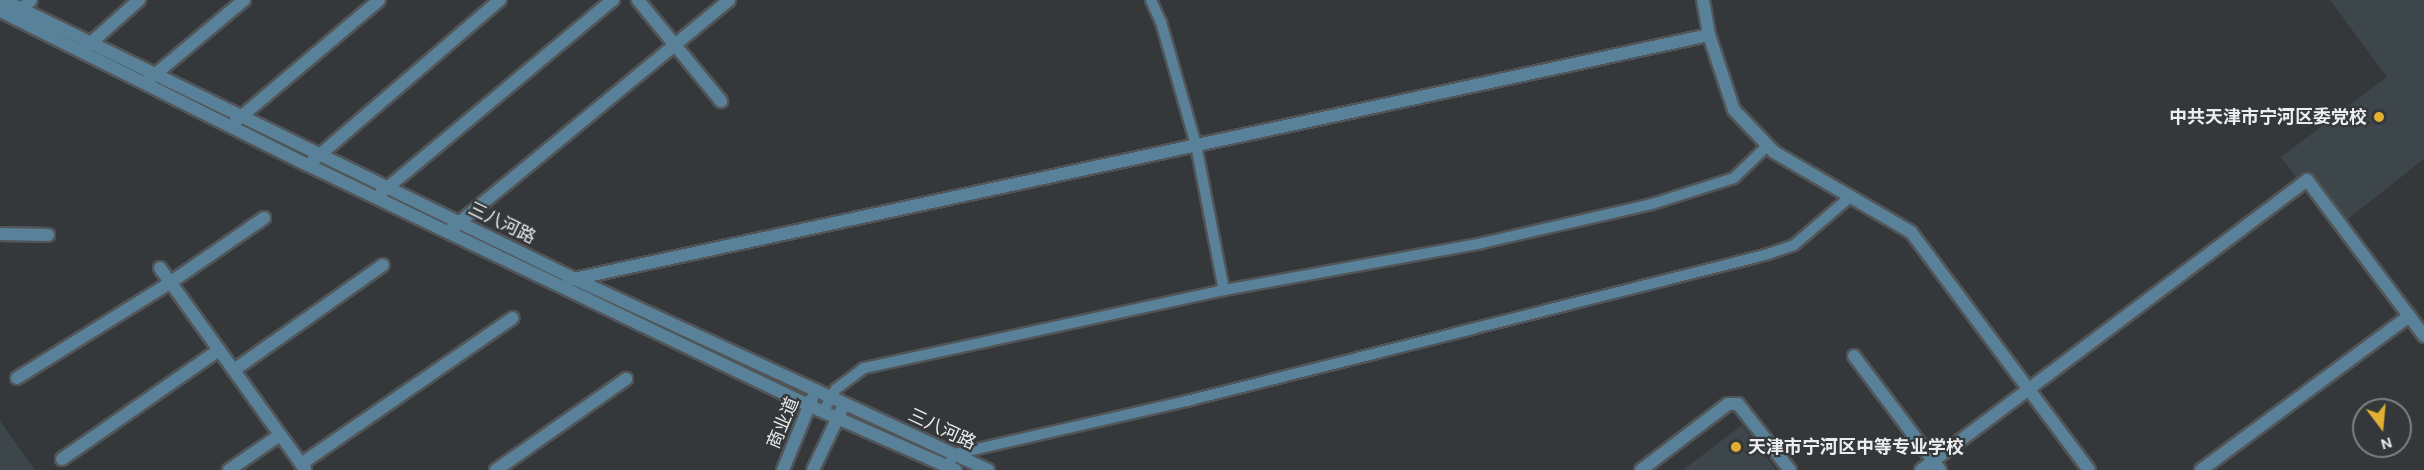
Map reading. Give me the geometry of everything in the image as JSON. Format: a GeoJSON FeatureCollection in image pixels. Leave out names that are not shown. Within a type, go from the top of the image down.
{"type":"FeatureCollection","features":[{"type":"Feature","properties":{"kind":"street","name":"三八河路"},"geometry":{"type":"LineString","coordinates":[[3,0],[16,13]]}},
{"type":"Feature","properties":{"kind":"street"},"geometry":{"type":"LineString","coordinates":[[16,13],[31,0]]}},
{"type":"Feature","properties":{"kind":"street"},"geometry":{"type":"LineString","coordinates":[[86,47],[139,0]]}},
{"type":"Feature","properties":{"kind":"street"},"geometry":{"type":"LineString","coordinates":[[151,79],[244,0]]}},
{"type":"Feature","properties":{"kind":"street"},"geometry":{"type":"LineString","coordinates":[[230,126],[379,0]]}},
{"type":"Feature","properties":{"kind":"street"},"geometry":{"type":"LineString","coordinates":[[308,165],[500,0]]}},
{"type":"Feature","properties":{"kind":"street"},"geometry":{"type":"LineString","coordinates":[[377,197],[386,187],[613,0]]}},
{"type":"Feature","properties":{"kind":"street"},"geometry":{"type":"LineString","coordinates":[[638,0],[721,101]]}},
{"type":"Feature","properties":{"kind":"street"},"geometry":{"type":"LineString","coordinates":[[449,231],[729,0]]}},
{"type":"Feature","properties":{"kind":"street"},"geometry":{"type":"LineString","coordinates":[[1703,0],[1709,35],[1734,110],[1768,145],[1850,197],[1911,232],[2089,470]]}},
{"type":"Feature","properties":{"kind":"street","name":"三八河路"},"geometry":{"type":"LineString","coordinates":[[0,11],[16,13],[151,79],[241,117],[575,279],[988,470]]}},
{"type":"Feature","properties":{"kind":"street"},"geometry":{"type":"LineString","coordinates":[[554,282],[1709,35]]}},
{"type":"Feature","properties":{"kind":"street","name":"三八河路"},"geometry":{"type":"LineString","coordinates":[[151,79],[230,126],[308,165],[810,406],[951,468]]}},
{"type":"Feature","properties":{"kind":"street"},"geometry":{"type":"LineString","coordinates":[[1921,470],[1937,465],[2027,390],[2307,180],[2424,336]]}},
{"type":"Feature","properties":{"kind":"street"},"geometry":{"type":"LineString","coordinates":[[17,378],[171,282],[264,218]]}},
{"type":"Feature","properties":{"kind":"street"},"geometry":{"type":"LineString","coordinates":[[0,234],[48,235]]}},
{"type":"Feature","properties":{"kind":"street"},"geometry":{"type":"LineString","coordinates":[[234,370],[383,264]]}},
{"type":"Feature","properties":{"kind":"street"},"geometry":{"type":"LineString","coordinates":[[160,268],[303,467],[513,318]]}},
{"type":"Feature","properties":{"kind":"street"},"geometry":{"type":"LineString","coordinates":[[2201,470],[2409,316]]}},
{"type":"Feature","properties":{"kind":"street"},"geometry":{"type":"LineString","coordinates":[[62,459],[219,350]]}},
{"type":"Feature","properties":{"kind":"street"},"geometry":{"type":"LineString","coordinates":[[1854,356],[1937,465]]}},
{"type":"Feature","properties":{"kind":"street"},"geometry":{"type":"LineString","coordinates":[[496,470],[627,379]]}},
{"type":"Feature","properties":{"kind":"street","name":"商业道"},"geometry":{"type":"LineString","coordinates":[[783,470],[816,391]]}},
{"type":"Feature","properties":{"kind":"street"},"geometry":{"type":"LineString","coordinates":[[813,470],[844,404]]}},
{"type":"Feature","properties":{"kind":"street"},"geometry":{"type":"LineString","coordinates":[[1641,470],[1728,404],[1738,404],[1790,470]]}},
{"type":"Feature","properties":{"kind":"street"},"geometry":{"type":"LineString","coordinates":[[229,470],[280,435]]}},
{"type":"Feature","properties":{"kind":"lane"},"geometry":{"type":"LineString","coordinates":[[1151,0],[1161,22],[1196,145],[1224,290]]}},
{"type":"Feature","properties":{"kind":"lane"},"geometry":{"type":"LineString","coordinates":[[823,412],[830,397],[864,368],[1224,290],[1482,243],[1652,204],[1734,178],[1768,145]]}},
{"type":"Feature","properties":{"kind":"lane"},"geometry":{"type":"LineString","coordinates":[[951,468],[955,454],[1187,401],[1765,255],[1794,245],[1850,197]]}},
{"type":"Feature","properties":{"kind":"shaded area","name":"中共天津市宁河区委党校"},"geometry":{"type":"Polygon","coordinates":[[[2330,0],[2424,0],[2424,159],[2335,229],[2281,157],[2387,77],[2330,0]]]}},
{"type":"Feature","properties":{"kind":"shaded area"},"geometry":{"type":"Polygon","coordinates":[[[0,421],[35,470],[0,470],[0,421]]]}},
{"type":"Feature","properties":{"kind":"shaded area","name":"天津市宁河区中等专业学校"},"geometry":{"type":"Polygon","coordinates":[[[1742,425],[1776,470],[1683,470],[1742,425]]]}},
{"type":"Feature","properties":{"kind":"place","name":"中共天津市宁河区委党校"},"geometry":{"type":"Point","coordinates":[2379,117]}},
{"type":"Feature","properties":{"kind":"place","name":"天津市宁河区中等专业学校"},"geometry":{"type":"Point","coordinates":[1736,447]}}]}
